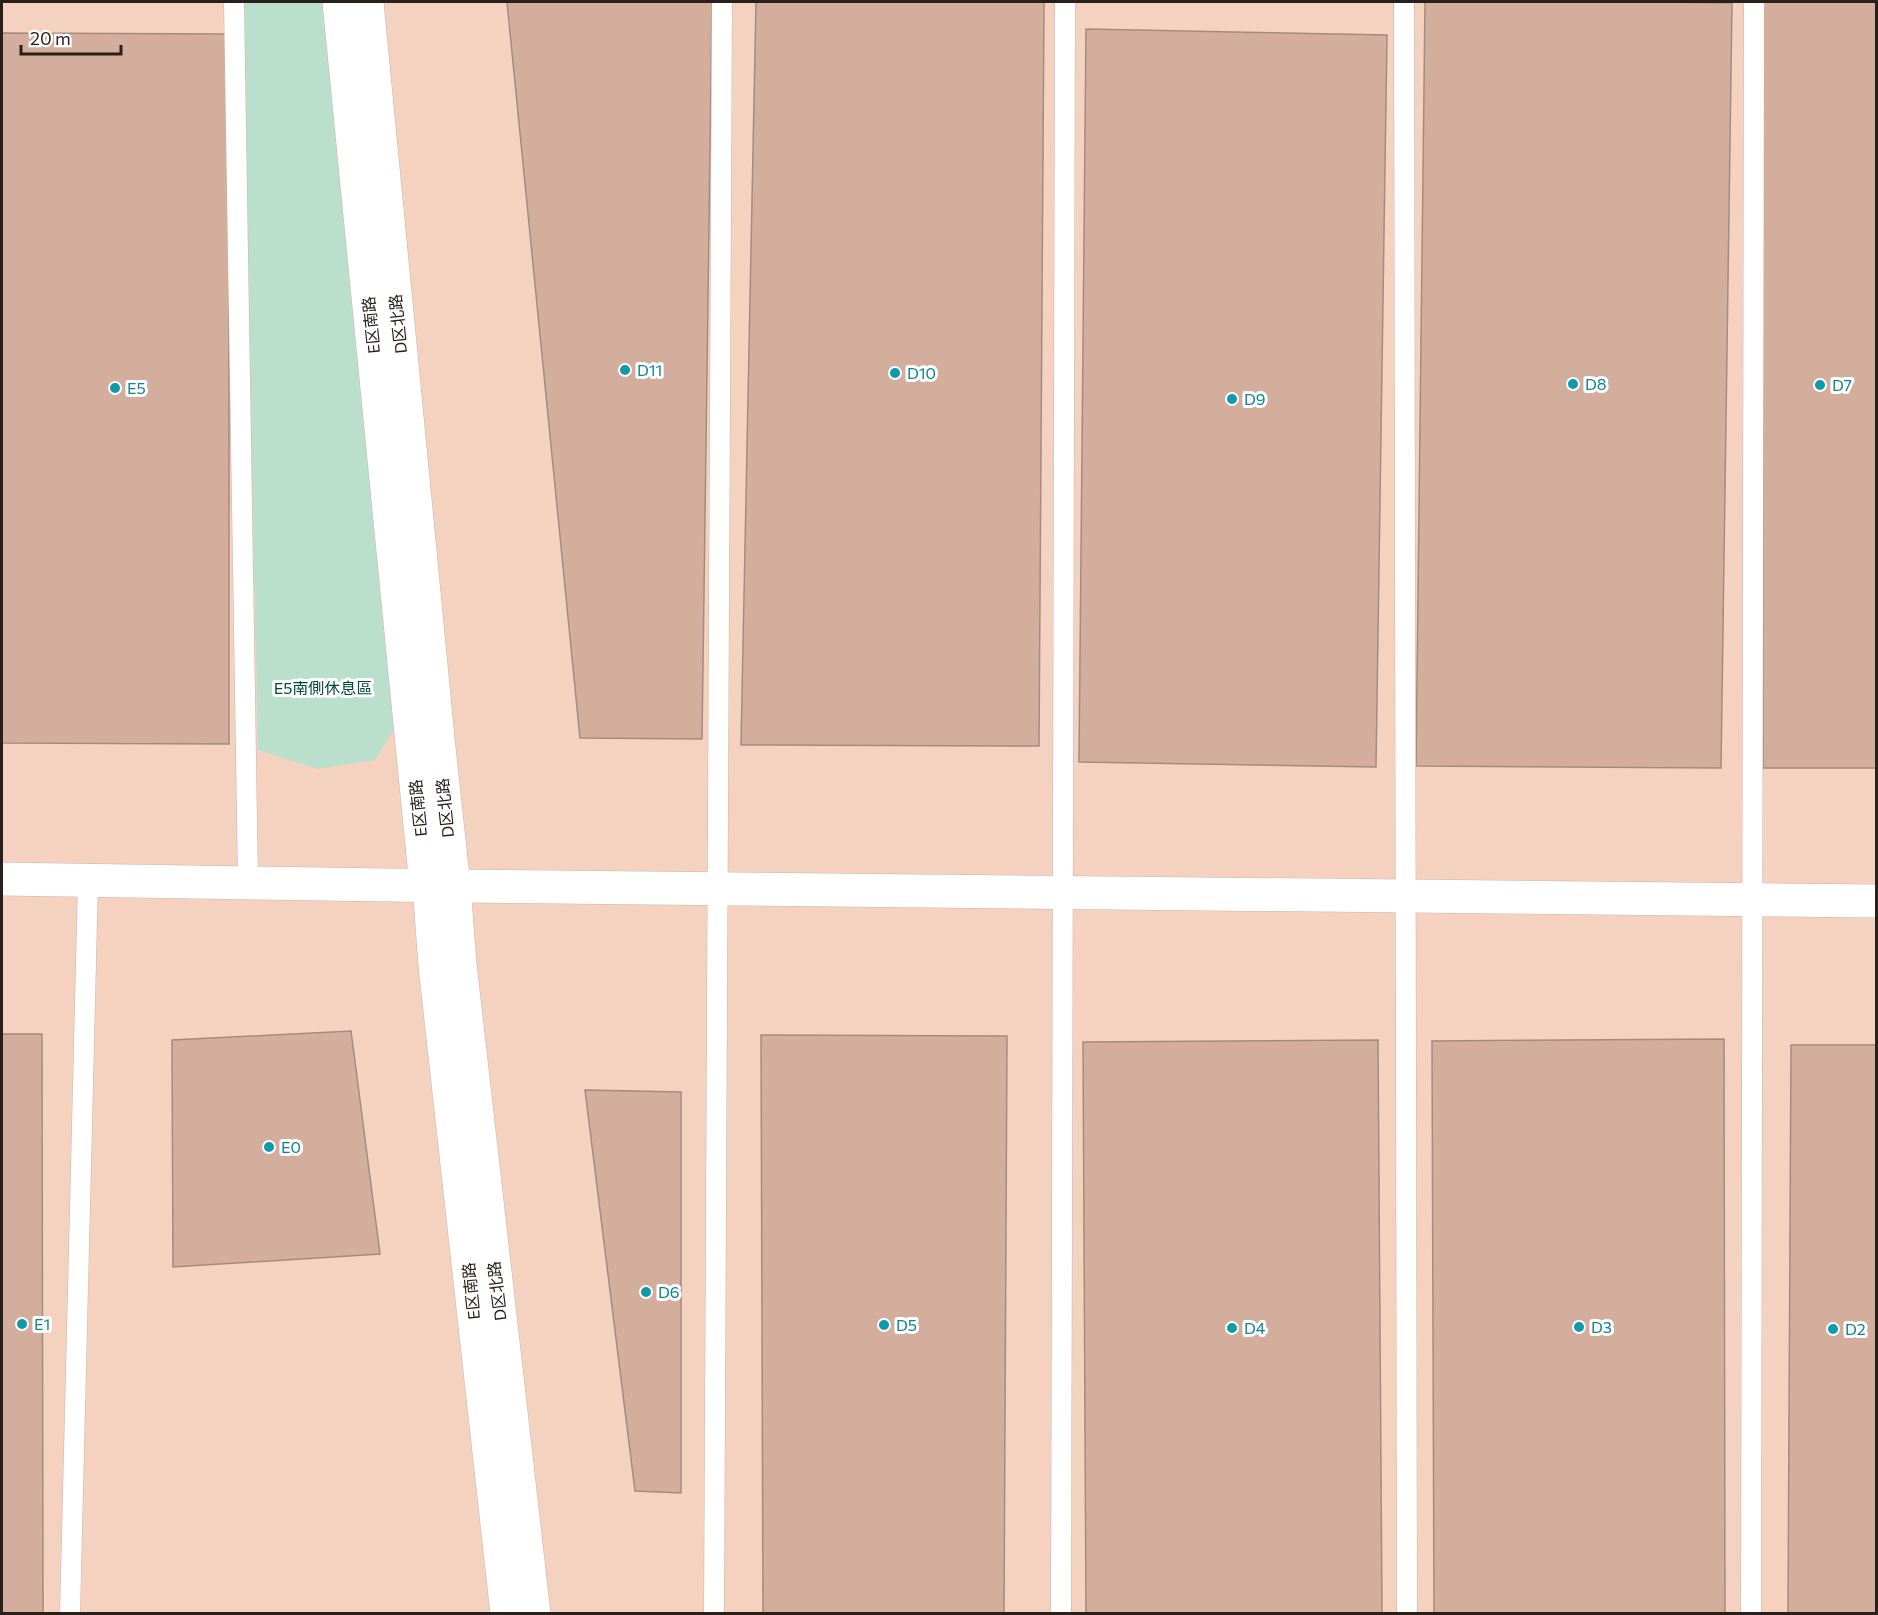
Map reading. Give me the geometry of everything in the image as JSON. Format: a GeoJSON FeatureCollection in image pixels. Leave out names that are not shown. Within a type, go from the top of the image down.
{"type":"FeatureCollection","features":[{"type":"Feature","properties":{"kind":"street","name":"E区南路"},"geometry":{"type":"LineString","coordinates":[[339,2],[425,876],[442,886],[435,966],[507,1614]]}},
{"type":"Feature","properties":{"kind":"street","name":"D区北路"},"geometry":{"type":"LineString","coordinates":[[367,2],[436,724],[442,886],[460,964],[534,1614]]}},
{"type":"Feature","properties":{"kind":"street"},"geometry":{"type":"LineString","coordinates":[[2,879],[442,886],[1876,901]]}},
{"type":"Feature","properties":{"kind":"lane"},"geometry":{"type":"LineString","coordinates":[[234,2],[248,883]]}},
{"type":"Feature","properties":{"kind":"lane"},"geometry":{"type":"LineString","coordinates":[[714,1614],[722,2]]}},
{"type":"Feature","properties":{"kind":"lane"},"geometry":{"type":"LineString","coordinates":[[1061,1614],[1065,2]]}},
{"type":"Feature","properties":{"kind":"lane"},"geometry":{"type":"LineString","coordinates":[[1404,2],[1407,1614]]}},
{"type":"Feature","properties":{"kind":"lane"},"geometry":{"type":"LineString","coordinates":[[1751,1614],[1754,2]]}},
{"type":"Feature","properties":{"kind":"lane"},"geometry":{"type":"LineString","coordinates":[[70,1614],[88,880]]}},
{"type":"Feature","properties":{"kind":"shaded area"},"geometry":{"type":"Polygon","coordinates":[[[2,2],[1876,2],[1876,1613],[2,1613],[2,2]]]}},
{"type":"Feature","properties":{"kind":"green space","name":"E5南側休息區"},"geometry":{"type":"Polygon","coordinates":[[[242,2],[331,2],[394,729],[375,760],[318,769],[258,750],[242,2]]]}},
{"type":"Feature","properties":{"kind":"building","name":"D11"},"geometry":{"type":"Polygon","coordinates":[[[507,2],[712,2],[702,739],[580,738],[507,2]]]}},
{"type":"Feature","properties":{"kind":"building","name":"D10"},"geometry":{"type":"Polygon","coordinates":[[[756,2],[1044,2],[1039,746],[741,745],[756,2]]]}},
{"type":"Feature","properties":{"kind":"building","name":"D8"},"geometry":{"type":"Polygon","coordinates":[[[1425,2],[1732,3],[1721,768],[1416,766],[1425,2]]]}},
{"type":"Feature","properties":{"kind":"building","name":"D7"},"geometry":{"type":"Polygon","coordinates":[[[1763,2],[1876,2],[1876,768],[1763,768],[1763,2]]]}},
{"type":"Feature","properties":{"kind":"building","name":"D9"},"geometry":{"type":"Polygon","coordinates":[[[1086,29],[1387,35],[1376,767],[1079,762],[1086,29]]]}},
{"type":"Feature","properties":{"kind":"building","name":"E5"},"geometry":{"type":"Polygon","coordinates":[[[2,33],[229,34],[229,744],[2,743],[2,33]]]}},
{"type":"Feature","properties":{"kind":"building","name":"E0"},"geometry":{"type":"Polygon","coordinates":[[[351,1031],[380,1254],[173,1267],[172,1040],[351,1031]]]}},
{"type":"Feature","properties":{"kind":"building","name":"E1"},"geometry":{"type":"Polygon","coordinates":[[[2,1034],[42,1034],[43,1614],[2,1614],[2,1034]]]}},
{"type":"Feature","properties":{"kind":"building","name":"D5"},"geometry":{"type":"Polygon","coordinates":[[[761,1035],[1007,1036],[1004,1614],[763,1614],[761,1035]]]}},
{"type":"Feature","properties":{"kind":"building","name":"D3"},"geometry":{"type":"Polygon","coordinates":[[[1724,1039],[1725,1614],[1434,1614],[1432,1041],[1724,1039]]]}},
{"type":"Feature","properties":{"kind":"building","name":"D4"},"geometry":{"type":"Polygon","coordinates":[[[1378,1040],[1382,1614],[1086,1614],[1083,1042],[1378,1040]]]}},
{"type":"Feature","properties":{"kind":"building","name":"D2"},"geometry":{"type":"Polygon","coordinates":[[[1791,1045],[1876,1045],[1876,1614],[1788,1614],[1791,1045]]]}},
{"type":"Feature","properties":{"kind":"building","name":"D6"},"geometry":{"type":"Polygon","coordinates":[[[585,1090],[681,1092],[681,1493],[635,1491],[585,1090]]]}},
{"type":"Feature","properties":{"kind":"place","name":"D11"},"geometry":{"type":"Point","coordinates":[625,370]}},
{"type":"Feature","properties":{"kind":"place","name":"D10"},"geometry":{"type":"Point","coordinates":[895,373]}},
{"type":"Feature","properties":{"kind":"place","name":"D8"},"geometry":{"type":"Point","coordinates":[1573,384]}},
{"type":"Feature","properties":{"kind":"place","name":"D7"},"geometry":{"type":"Point","coordinates":[1820,385]}},
{"type":"Feature","properties":{"kind":"place","name":"E5"},"geometry":{"type":"Point","coordinates":[115,388]}},
{"type":"Feature","properties":{"kind":"place","name":"D9"},"geometry":{"type":"Point","coordinates":[1232,399]}},
{"type":"Feature","properties":{"kind":"place","name":"E0"},"geometry":{"type":"Point","coordinates":[269,1147]}},
{"type":"Feature","properties":{"kind":"place","name":"D6"},"geometry":{"type":"Point","coordinates":[646,1292]}},
{"type":"Feature","properties":{"kind":"place","name":"E1"},"geometry":{"type":"Point","coordinates":[22,1324]}},
{"type":"Feature","properties":{"kind":"place","name":"D5"},"geometry":{"type":"Point","coordinates":[884,1325]}},
{"type":"Feature","properties":{"kind":"place","name":"D3"},"geometry":{"type":"Point","coordinates":[1579,1327]}},
{"type":"Feature","properties":{"kind":"place","name":"D4"},"geometry":{"type":"Point","coordinates":[1232,1328]}},
{"type":"Feature","properties":{"kind":"place","name":"D2"},"geometry":{"type":"Point","coordinates":[1833,1329]}}]}
